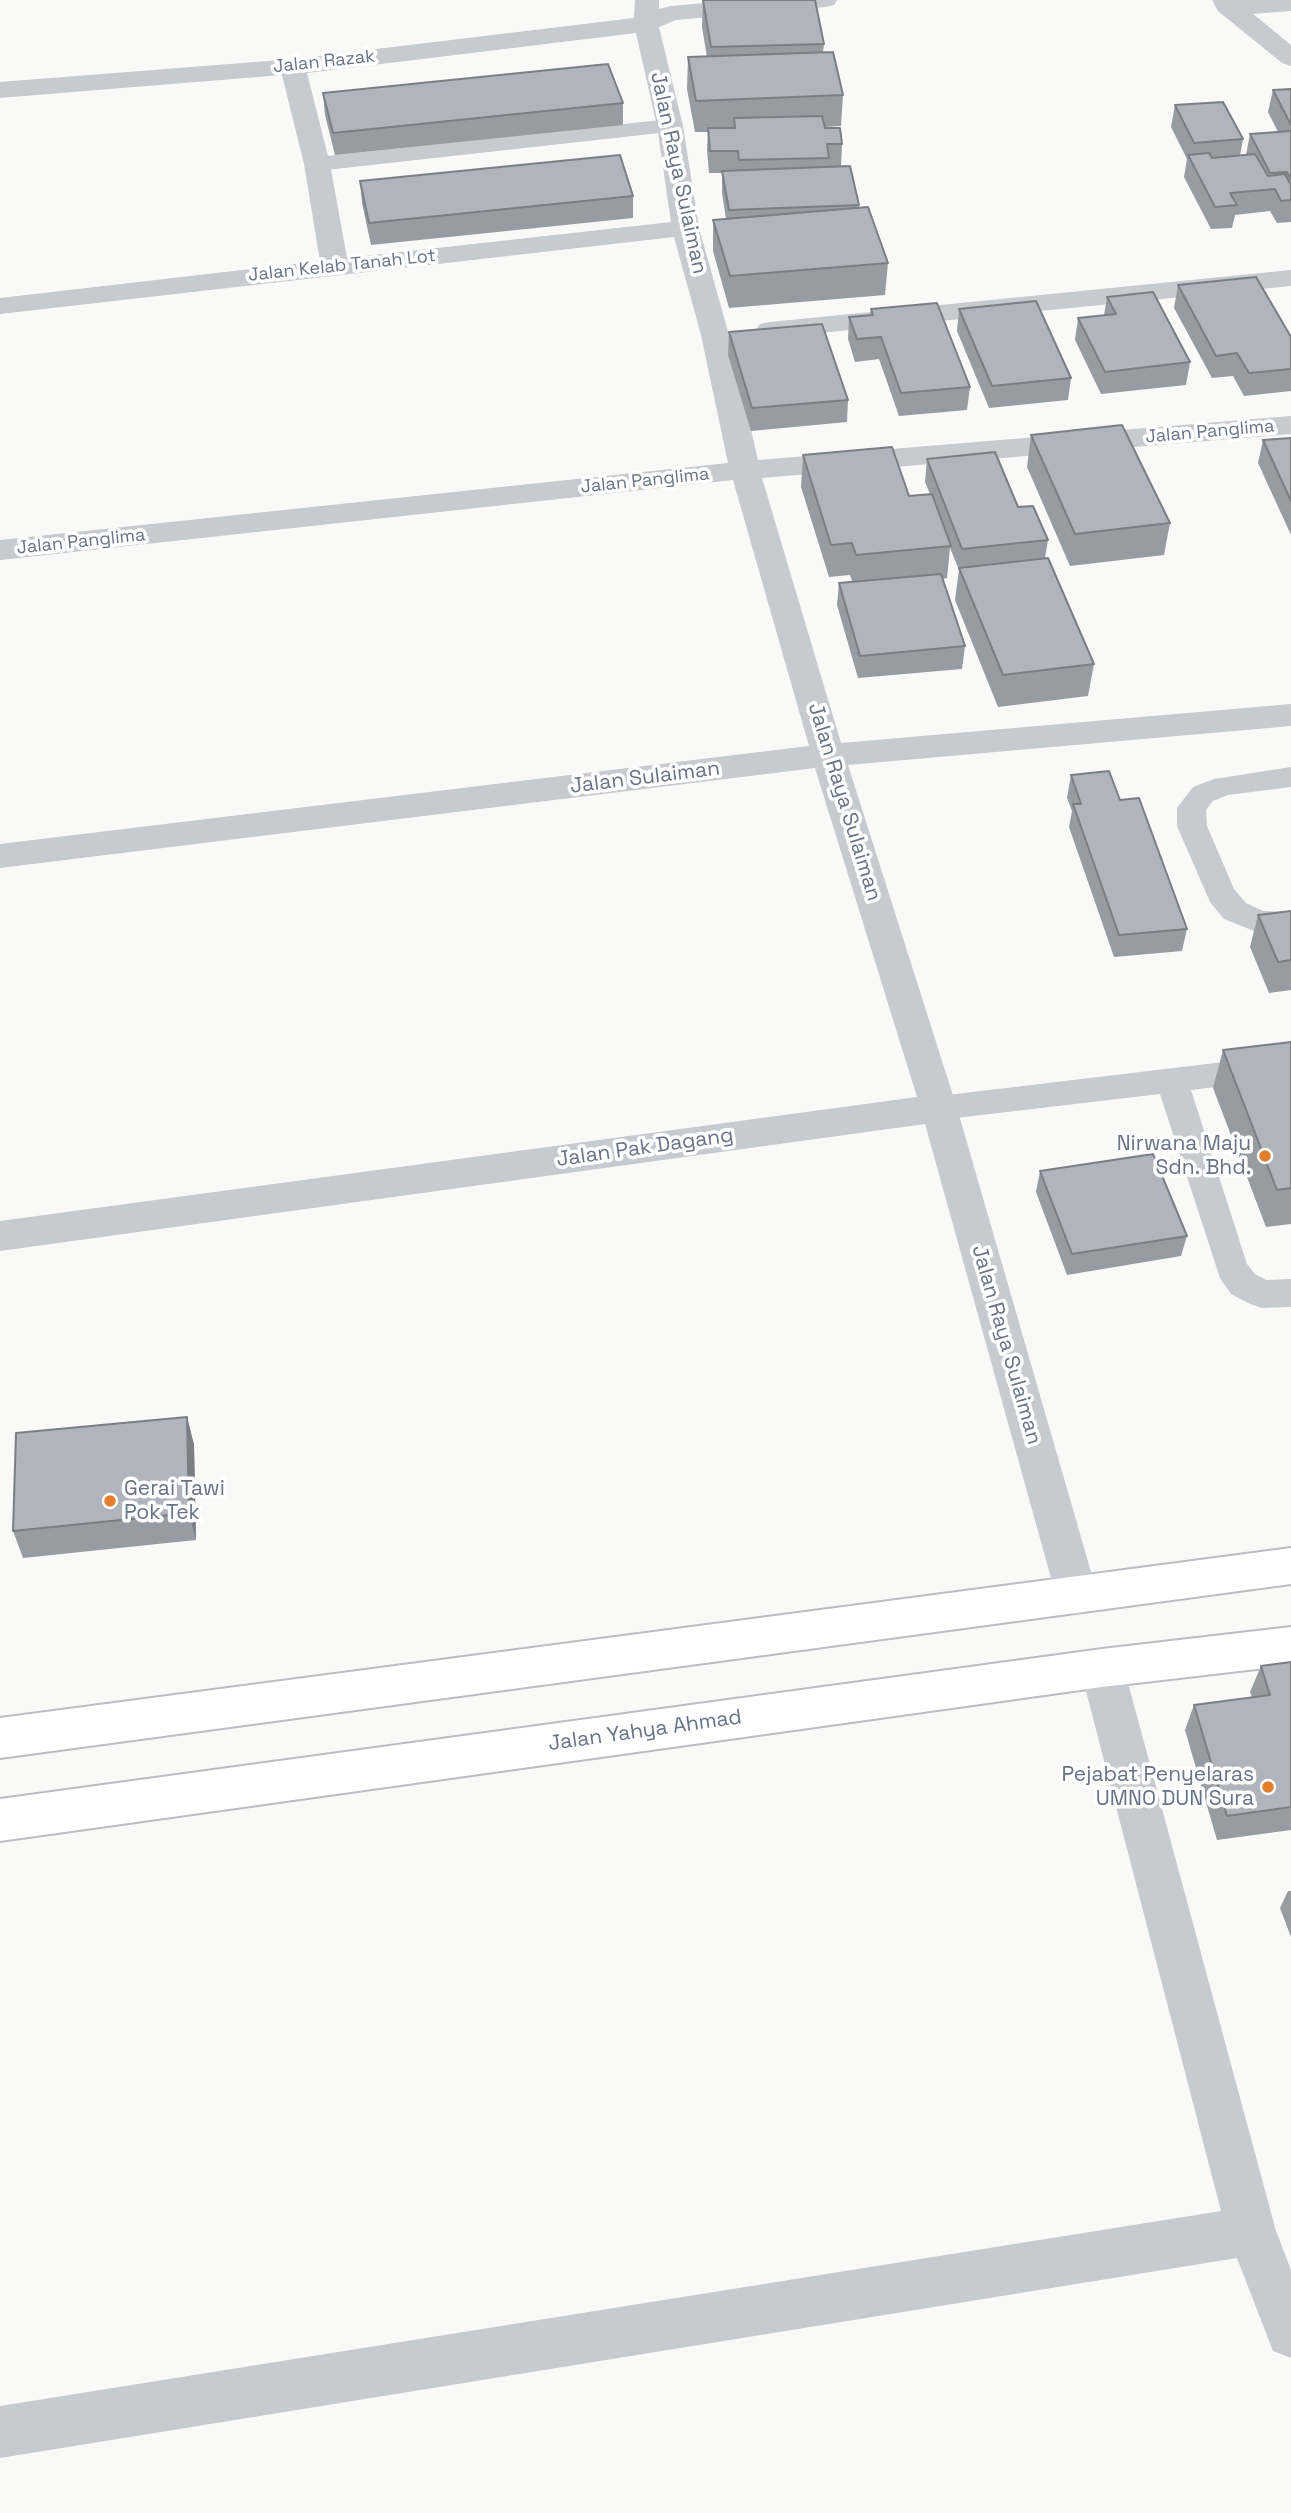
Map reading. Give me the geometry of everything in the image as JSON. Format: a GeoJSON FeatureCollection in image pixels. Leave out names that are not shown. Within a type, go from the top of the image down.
{"type":"FeatureCollection","features":[{"type":"Feature","properties":{"kind":"main road"},"geometry":{"type":"LineString","coordinates":[[0,1738],[1291,1566]]}},
{"type":"Feature","properties":{"kind":"main road","name":"Jalan Yahya Ahmad"},"geometry":{"type":"LineString","coordinates":[[0,1820],[1102,1668],[1291,1646]]}},
{"type":"Feature","properties":{"kind":"street","name":"Jalan Razak"},"geometry":{"type":"LineString","coordinates":[[0,90],[293,66],[647,12],[671,13],[825,0]]}},
{"type":"Feature","properties":{"kind":"street"},"geometry":{"type":"LineString","coordinates":[[1226,3],[1291,58]]}},
{"type":"Feature","properties":{"kind":"street","name":"Jalan Raya Sulaiman"},"geometry":{"type":"LineString","coordinates":[[647,12],[670,125],[685,228],[715,335],[745,470],[828,755],[939,1108],[1077,1596]]}},
{"type":"Feature","properties":{"kind":"street"},"geometry":{"type":"LineString","coordinates":[[293,66],[317,164],[335,267]]}},
{"type":"Feature","properties":{"kind":"street","name":"Jalan Kelab Tanah Lot"},"geometry":{"type":"LineString","coordinates":[[0,306],[685,228]]}},
{"type":"Feature","properties":{"kind":"street"},"geometry":{"type":"LineString","coordinates":[[715,335],[1291,278]]}},
{"type":"Feature","properties":{"kind":"street","name":"Jalan Panglima"},"geometry":{"type":"LineString","coordinates":[[0,550],[745,470],[1291,425]]}},
{"type":"Feature","properties":{"kind":"street","name":"Jalan Sulaiman"},"geometry":{"type":"LineString","coordinates":[[0,856],[828,755],[1291,715]]}},
{"type":"Feature","properties":{"kind":"street","name":"Jalan Pak Dagang"},"geometry":{"type":"LineString","coordinates":[[0,1236],[939,1108]]}},
{"type":"Feature","properties":{"kind":"street"},"geometry":{"type":"LineString","coordinates":[[1102,1668],[1251,2231],[1291,2333]]}},
{"type":"Feature","properties":{"kind":"street"},"geometry":{"type":"LineString","coordinates":[[0,2432],[1251,2231]]}},
{"type":"Feature","properties":{"kind":"lane"},"geometry":{"type":"LineString","coordinates":[[1226,3],[1251,8],[1291,5]]}},
{"type":"Feature","properties":{"kind":"lane"},"geometry":{"type":"LineString","coordinates":[[317,164],[670,125]]}},
{"type":"Feature","properties":{"kind":"lane"},"geometry":{"type":"LineString","coordinates":[[1291,777],[1224,786],[1203,794],[1191,808],[1192,826],[1221,894],[1235,911],[1259,922],[1291,923]]}},
{"type":"Feature","properties":{"kind":"lane","name":"Jalan Pak Dagang"},"geometry":{"type":"LineString","coordinates":[[939,1108],[1291,1066]]}},
{"type":"Feature","properties":{"kind":"lane"},"geometry":{"type":"LineString","coordinates":[[1172,1080],[1232,1269],[1243,1284],[1262,1294],[1291,1293]]}},
{"type":"Feature","properties":{"kind":"building"},"geometry":{"type":"Polygon","coordinates":[[[703,0],[815,0],[824,44],[711,47],[703,0]]]}},
{"type":"Feature","properties":{"kind":"building"},"geometry":{"type":"Polygon","coordinates":[[[833,52],[843,95],[696,101],[688,57],[833,52]]]}},
{"type":"Feature","properties":{"kind":"building"},"geometry":{"type":"Polygon","coordinates":[[[608,64],[623,103],[333,133],[323,93],[608,64]]]}},
{"type":"Feature","properties":{"kind":"building"},"geometry":{"type":"Polygon","coordinates":[[[1291,89],[1291,125],[1273,90],[1291,89]]]}},
{"type":"Feature","properties":{"kind":"building"},"geometry":{"type":"Polygon","coordinates":[[[1223,102],[1243,139],[1194,143],[1175,105],[1223,102]]]}},
{"type":"Feature","properties":{"kind":"building"},"geometry":{"type":"Polygon","coordinates":[[[822,116],[825,128],[840,128],[842,144],[827,144],[829,158],[739,160],[738,151],[710,151],[708,128],[735,128],[734,118],[822,116]]]}},
{"type":"Feature","properties":{"kind":"building"},"geometry":{"type":"Polygon","coordinates":[[[1291,131],[1291,179],[1287,172],[1270,173],[1250,134],[1291,131]]]}},
{"type":"Feature","properties":{"kind":"building"},"geometry":{"type":"Polygon","coordinates":[[[1209,153],[1212,158],[1255,154],[1268,176],[1285,174],[1291,185],[1291,200],[1281,201],[1275,189],[1230,193],[1237,205],[1215,207],[1188,155],[1209,153]]]}},
{"type":"Feature","properties":{"kind":"building"},"geometry":{"type":"Polygon","coordinates":[[[620,155],[633,196],[369,223],[360,181],[620,155]]]}},
{"type":"Feature","properties":{"kind":"building"},"geometry":{"type":"Polygon","coordinates":[[[850,166],[859,205],[729,210],[722,171],[850,166]]]}},
{"type":"Feature","properties":{"kind":"building"},"geometry":{"type":"Polygon","coordinates":[[[868,207],[888,263],[730,276],[713,220],[868,207]]]}},
{"type":"Feature","properties":{"kind":"building"},"geometry":{"type":"Polygon","coordinates":[[[1256,277],[1291,337],[1291,369],[1249,373],[1237,353],[1216,356],[1178,285],[1256,277]]]}},
{"type":"Feature","properties":{"kind":"building"},"geometry":{"type":"Polygon","coordinates":[[[1153,292],[1190,362],[1105,372],[1078,318],[1116,314],[1107,297],[1153,292]]]}},
{"type":"Feature","properties":{"kind":"building"},"geometry":{"type":"Polygon","coordinates":[[[1036,301],[1071,378],[992,386],[959,309],[1036,301]]]}},
{"type":"Feature","properties":{"kind":"building"},"geometry":{"type":"Polygon","coordinates":[[[937,303],[970,387],[901,393],[881,337],[857,339],[849,317],[873,315],[871,309],[937,303]]]}},
{"type":"Feature","properties":{"kind":"building"},"geometry":{"type":"Polygon","coordinates":[[[822,324],[848,400],[752,408],[729,332],[822,324]]]}},
{"type":"Feature","properties":{"kind":"building"},"geometry":{"type":"Polygon","coordinates":[[[1122,425],[1170,523],[1075,534],[1031,435],[1122,425]]]}},
{"type":"Feature","properties":{"kind":"building"},"geometry":{"type":"Polygon","coordinates":[[[1291,438],[1291,501],[1263,440],[1291,438]]]}},
{"type":"Feature","properties":{"kind":"building"},"geometry":{"type":"Polygon","coordinates":[[[892,447],[909,496],[932,494],[951,546],[856,555],[852,543],[831,545],[803,455],[892,447]]]}},
{"type":"Feature","properties":{"kind":"building"},"geometry":{"type":"Polygon","coordinates":[[[995,452],[1018,507],[1033,506],[1048,540],[962,549],[927,459],[995,452]]]}},
{"type":"Feature","properties":{"kind":"building"},"geometry":{"type":"Polygon","coordinates":[[[1048,558],[1094,664],[1003,675],[959,568],[1048,558]]]}},
{"type":"Feature","properties":{"kind":"building"},"geometry":{"type":"Polygon","coordinates":[[[941,574],[965,646],[860,656],[839,583],[941,574]]]}},
{"type":"Feature","properties":{"kind":"building"},"geometry":{"type":"Polygon","coordinates":[[[1109,771],[1120,800],[1139,798],[1187,929],[1119,935],[1073,804],[1081,804],[1071,775],[1109,771]]]}},
{"type":"Feature","properties":{"kind":"building"},"geometry":{"type":"Polygon","coordinates":[[[1291,911],[1291,960],[1278,962],[1258,915],[1291,911]]]}},
{"type":"Feature","properties":{"kind":"building"},"geometry":{"type":"Polygon","coordinates":[[[1291,1042],[1291,1188],[1277,1190],[1223,1050],[1291,1042]]]}},
{"type":"Feature","properties":{"kind":"building"},"geometry":{"type":"Polygon","coordinates":[[[1153,1154],[1187,1236],[1072,1254],[1040,1171],[1153,1154]]]}},
{"type":"Feature","properties":{"kind":"building","name":"Gerai Tawi Pok Tek"},"geometry":{"type":"Polygon","coordinates":[[[187,1417],[189,1513],[13,1531],[16,1433],[187,1417]]]}},
{"type":"Feature","properties":{"kind":"building"},"geometry":{"type":"Polygon","coordinates":[[[1291,1662],[1291,1807],[1227,1816],[1194,1705],[1270,1695],[1261,1666],[1291,1662]]]}},
{"type":"Feature","properties":{"kind":"place","name":"Nirwana Maju Sdn. Bhd."},"geometry":{"type":"Point","coordinates":[1265,1156]}},
{"type":"Feature","properties":{"kind":"place","name":"Gerai Tawi Pok Tek"},"geometry":{"type":"Point","coordinates":[110,1501]}},
{"type":"Feature","properties":{"kind":"place","name":"Pejabat Penyelaras UMNO DUN Sura"},"geometry":{"type":"Point","coordinates":[1268,1787]}}]}
